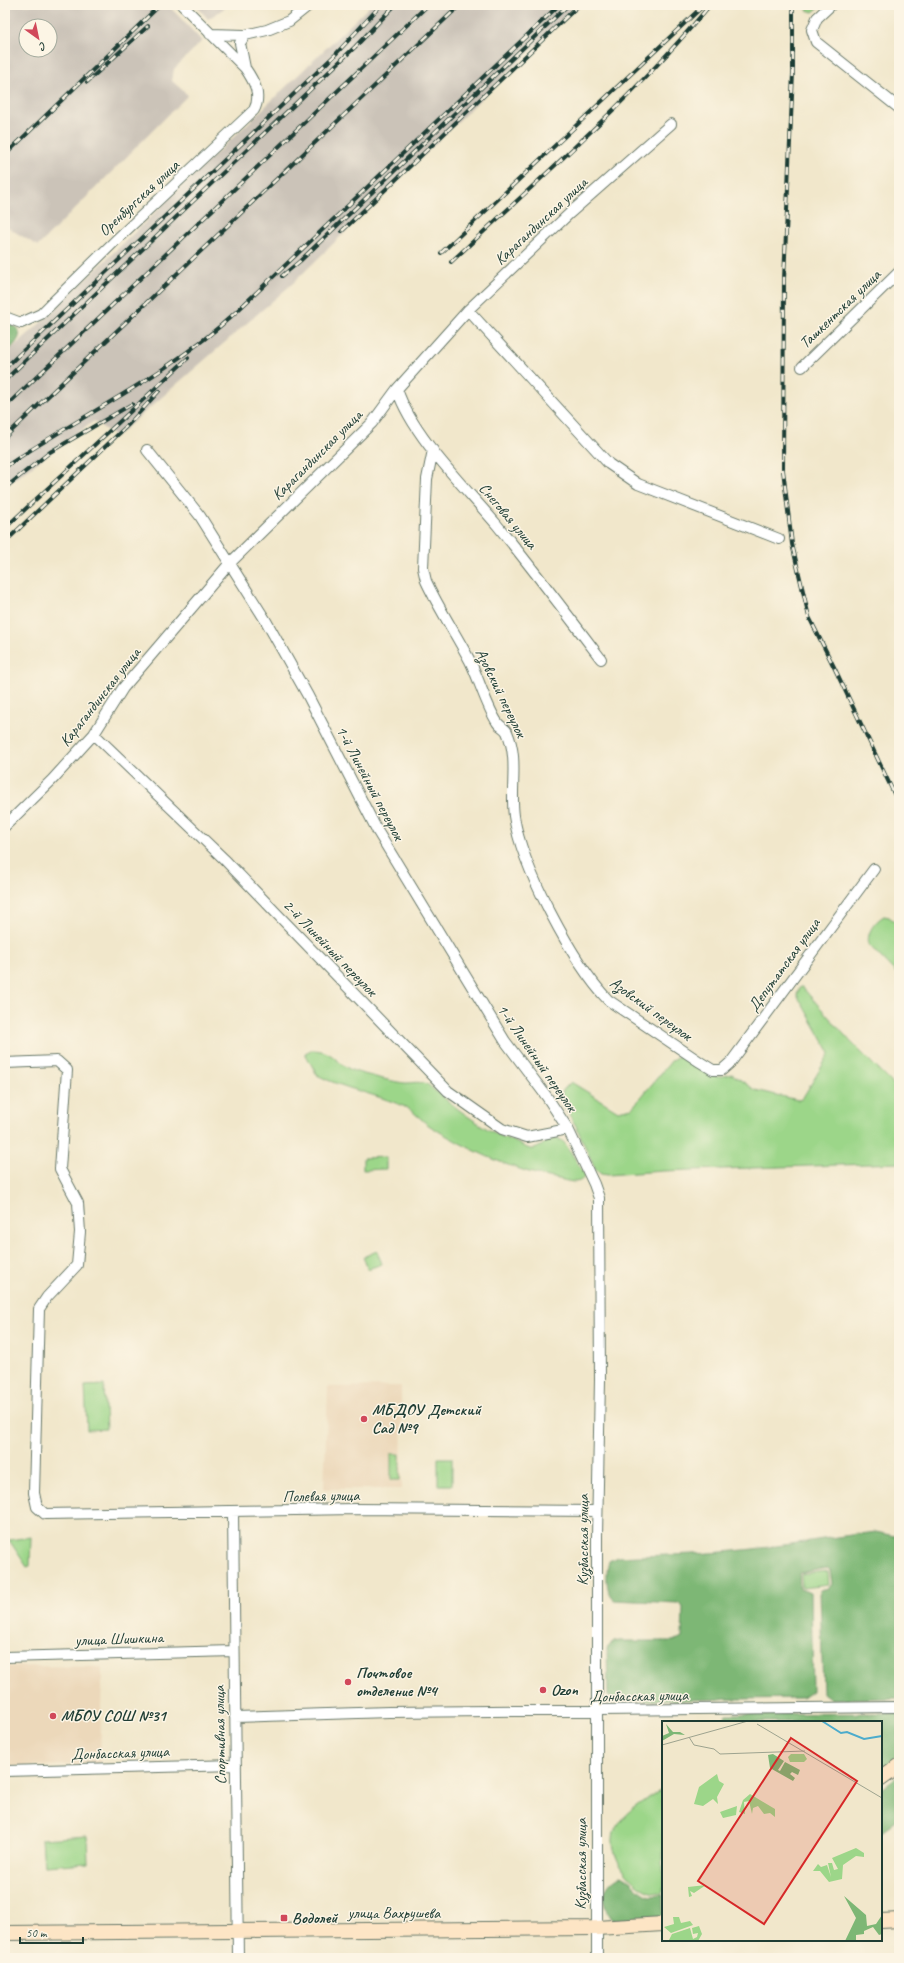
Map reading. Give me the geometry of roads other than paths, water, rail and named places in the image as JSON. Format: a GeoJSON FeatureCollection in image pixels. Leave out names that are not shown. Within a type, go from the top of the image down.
{"type":"FeatureCollection","features":[{"type":"Feature","properties":{"kind":"main road"},"geometry":{"type":"LineString","coordinates":[[882,1777],[899,1766]]}},
{"type":"Feature","properties":{"kind":"main road"},"geometry":{"type":"LineString","coordinates":[[882,1921],[899,1920]]}},
{"type":"Feature","properties":{"kind":"main road","name":"улица Вахрушева"},"geometry":{"type":"LineString","coordinates":[[5,1934],[596,1928],[662,1924]]}},
{"type":"Feature","properties":{"kind":"street"},"geometry":{"type":"LineString","coordinates":[[182,5],[245,68]]}},
{"type":"Feature","properties":{"kind":"street"},"geometry":{"type":"LineString","coordinates":[[210,34],[245,35],[267,30],[289,21],[309,5]]}},
{"type":"Feature","properties":{"kind":"street"},"geometry":{"type":"LineString","coordinates":[[831,5],[817,18],[812,30],[816,42],[899,108]]}},
{"type":"Feature","properties":{"kind":"street"},"geometry":{"type":"LineString","coordinates":[[245,35],[240,43],[245,68]]}},
{"type":"Feature","properties":{"kind":"street","name":"Оренбургская улица"},"geometry":{"type":"LineString","coordinates":[[5,317],[21,323],[41,314],[117,239],[254,110],[258,102],[257,89],[245,68]]}},
{"type":"Feature","properties":{"kind":"street","name":"Карагандинская улица"},"geometry":{"type":"LineString","coordinates":[[5,826],[52,780],[94,734],[123,688],[230,563],[372,423],[397,389],[468,310],[570,212],[671,124]]}},
{"type":"Feature","properties":{"kind":"street","name":"Ташкентская улица"},"geometry":{"type":"LineString","coordinates":[[802,367],[899,272]]}},
{"type":"Feature","properties":{"kind":"street"},"geometry":{"type":"LineString","coordinates":[[468,310],[609,464],[638,484],[779,539]]}},
{"type":"Feature","properties":{"kind":"street","name":"Снеговая улица"},"geometry":{"type":"LineString","coordinates":[[397,389],[402,404],[433,450],[541,579],[601,659]]}},
{"type":"Feature","properties":{"kind":"street","name":"1-й Линейный переулок"},"geometry":{"type":"LineString","coordinates":[[147,450],[186,498],[230,563],[266,621],[308,696],[378,832],[505,1041],[547,1097],[568,1129]]}},
{"type":"Feature","properties":{"kind":"street","name":"Азовский переулок"},"geometry":{"type":"LineString","coordinates":[[433,450],[427,494],[423,568],[426,582],[470,661],[497,722],[507,730],[513,753],[515,774],[513,785],[514,816],[528,863],[550,910],[596,987],[608,1000],[620,1009],[713,1070]]}},
{"type":"Feature","properties":{"kind":"street","name":"2-й Линейный переулок"},"geometry":{"type":"LineString","coordinates":[[94,734],[224,859],[448,1091],[502,1129],[527,1137],[568,1129]]}},
{"type":"Feature","properties":{"kind":"street","name":"Депутатская улица"},"geometry":{"type":"LineString","coordinates":[[713,1070],[722,1070],[731,1062],[874,869]]}},
{"type":"Feature","properties":{"kind":"street","name":"Полевая улица"},"geometry":{"type":"LineString","coordinates":[[5,1064],[57,1061],[67,1070],[60,1169],[78,1203],[80,1232],[77,1266],[48,1297],[39,1310],[34,1493],[37,1507],[45,1514],[355,1509],[597,1511]]}},
{"type":"Feature","properties":{"kind":"street","name":"Кузбасская улица"},"geometry":{"type":"LineString","coordinates":[[568,1129],[599,1198],[600,1219],[600,1410],[597,1511],[597,1958]]}},
{"type":"Feature","properties":{"kind":"street","name":"Спортивная улица"},"geometry":{"type":"LineString","coordinates":[[232,1512],[238,1958]]}},
{"type":"Feature","properties":{"kind":"street","name":"улица Шишкина"},"geometry":{"type":"LineString","coordinates":[[5,1657],[234,1650]]}},
{"type":"Feature","properties":{"kind":"street","name":"Донбасская улица"},"geometry":{"type":"LineString","coordinates":[[235,1717],[389,1712],[597,1711],[899,1706]]}},
{"type":"Feature","properties":{"kind":"street","name":"Донбасская улица"},"geometry":{"type":"LineString","coordinates":[[5,1771],[236,1765]]}},
{"type":"Feature","properties":{"kind":"railway"},"geometry":{"type":"LineString","coordinates":[[5,155],[160,5]]}},
{"type":"Feature","properties":{"kind":"railway"},"geometry":{"type":"LineString","coordinates":[[5,368],[334,56],[381,5]]}},
{"type":"Feature","properties":{"kind":"railway"},"geometry":{"type":"LineString","coordinates":[[5,380],[355,47],[395,5]]}},
{"type":"Feature","properties":{"kind":"railway"},"geometry":{"type":"LineString","coordinates":[[5,407],[428,5]]}},
{"type":"Feature","properties":{"kind":"railway"},"geometry":{"type":"LineString","coordinates":[[5,437],[460,5]]}},
{"type":"Feature","properties":{"kind":"railway"},"geometry":{"type":"LineString","coordinates":[[5,467],[124,394],[182,356],[210,335],[559,5]]}},
{"type":"Feature","properties":{"kind":"railway"},"geometry":{"type":"LineString","coordinates":[[282,276],[300,261],[568,5]]}},
{"type":"Feature","properties":{"kind":"railway"},"geometry":{"type":"LineString","coordinates":[[342,231],[579,5]]}},
{"type":"Feature","properties":{"kind":"railway"},"geometry":{"type":"LineString","coordinates":[[441,253],[704,5]]}},
{"type":"Feature","properties":{"kind":"railway"},"geometry":{"type":"LineString","coordinates":[[451,262],[585,138],[649,73],[710,5]]}},
{"type":"Feature","properties":{"kind":"railway"},"geometry":{"type":"LineString","coordinates":[[793,5],[793,73],[784,279],[783,470],[792,544],[809,617],[899,804]]}},
{"type":"Feature","properties":{"kind":"railway"},"geometry":{"type":"LineString","coordinates":[[87,82],[148,26]]}},
{"type":"Feature","properties":{"kind":"railway"},"geometry":{"type":"LineString","coordinates":[[5,528],[188,358]]}},
{"type":"Feature","properties":{"kind":"railway"},"geometry":{"type":"LineString","coordinates":[[5,542],[129,424],[159,391]]}},
{"type":"Feature","properties":{"kind":"railway"},"geometry":{"type":"LineString","coordinates":[[5,488],[50,452],[132,404]]}},
{"type":"Feature","properties":{"kind":"place","name":"МБДОУ Детский Сад №9"},"geometry":{"type":"Point","coordinates":[364,1419]}},
{"type":"Feature","properties":{"kind":"place","name":"Почтовое отделение №4"},"geometry":{"type":"Point","coordinates":[348,1682]}},
{"type":"Feature","properties":{"kind":"place","name":"Ozon"},"geometry":{"type":"Point","coordinates":[543,1690]}},
{"type":"Feature","properties":{"kind":"place","name":"МБОУ СОШ №31"},"geometry":{"type":"Point","coordinates":[53,1716]}},
{"type":"Feature","properties":{"kind":"place","name":"Водолей"},"geometry":{"type":"Point","coordinates":[284,1918]}}]}
